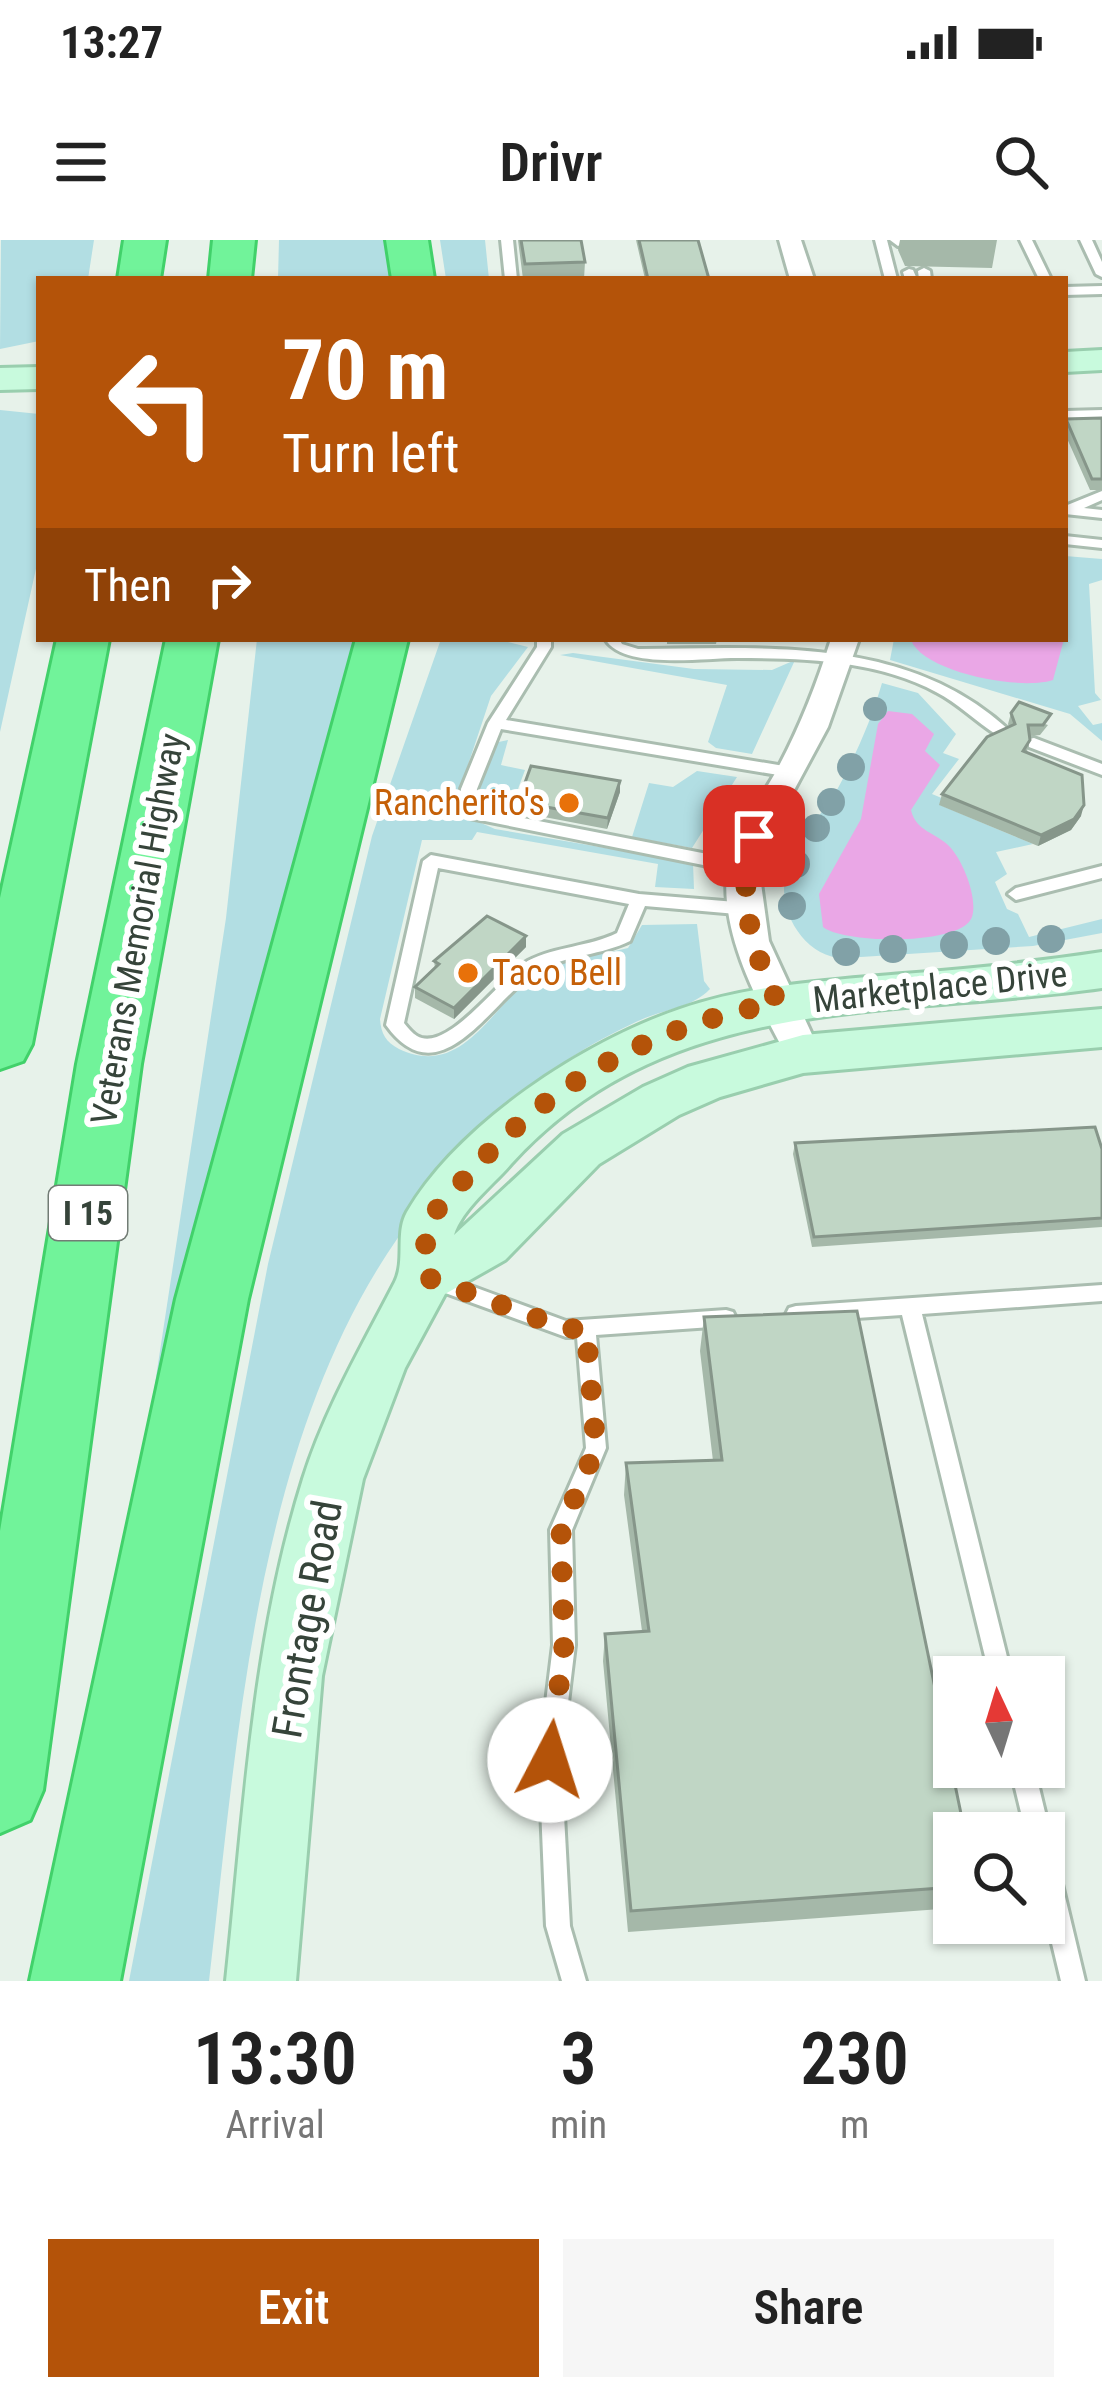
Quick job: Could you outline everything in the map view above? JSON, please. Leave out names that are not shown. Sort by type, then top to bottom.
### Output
[{"type":"highway","points":[[139,276],[145,240]]},
{"type":"highway","points":[[230,276],[234,240]]},
{"type":"highway","points":[[407,240],[413,276]]},
{"type":"highway","points":[[0,1044],[82,642]]},
{"type":"highway","name":"Veterans Memorial Highway","points":[[0,1790],[110,1064],[191,642]]},
{"type":"highway","points":[[75,1981],[212,1299],[298,954],[386,656]]},
{"type":"street","points":[[790,240],[801,276]]},
{"type":"street","points":[[1068,331],[1102,329]]},
{"type":"street","points":[[1068,362],[1102,360]]},
{"type":"street","points":[[0,379],[36,378]]},
{"type":"street","points":[[426,1277],[486,1244],[547,1179],[620,1124],[706,1081],[803,1054],[759,962],[743,867],[842,650]]},
{"type":"street","name":"Marketplace Drive","points":[[778,1003],[1099,976]]},
{"type":"street","name":"Frontage Road","points":[[261,1981],[290,1676],[333,1479],[380,1360],[426,1277],[428,1224],[502,1140],[568,1085],[607,1061],[693,1023],[778,1003]]},
{"type":"street","name":"Marketplace Drive","points":[[803,1054],[1102,1028]]},
{"type":"lane","points":[[507,240],[511,276]]},
{"type":"lane","points":[[881,240],[891,276]]},
{"type":"lane","points":[[1026,240],[1044,276]]},
{"type":"lane","points":[[1086,240],[1102,274]]},
{"type":"lane","points":[[1068,291],[1102,290]]},
{"type":"lane","points":[[1068,415],[1102,413]]},
{"type":"lane","points":[[1068,508],[1102,495]]},
{"type":"lane","points":[[1068,509],[1102,514]]},
{"type":"lane","points":[[1068,540],[1102,544]]},
{"type":"lane","points":[[542,642],[496,722],[469,789],[476,814],[743,867]]},
{"type":"lane","points":[[614,642],[637,654],[842,650],[938,686],[1002,730]]},
{"type":"lane","points":[[496,722],[790,772]]},
{"type":"lane","points":[[1034,743],[1102,770]]},
{"type":"lane","points":[[639,900],[624,937],[532,966],[463,1033],[437,1044],[402,1035],[394,1013],[431,861],[639,900],[748,909]]},
{"type":"lane","points":[[1016,894],[1102,872]]},
{"type":"lane","points":[[426,1277],[566,1329],[748,1317]]},
{"type":"lane","points":[[772,1315],[1102,1293]]},
{"type":"lane","points":[[910,1306],[995,1656]]},
{"type":"lane","points":[[574,1981],[558,1926],[550,1760],[564,1645],[561,1530],[596,1448],[586,1328]]},
{"type":"lane","points":[[1064,1944],[1073,1981]]},
{"type":"shaded area","points":[[1,240],[94,240],[88,276],[36,276],[36,342],[0,349]]},
{"type":"shaded area","points":[[279,240],[393,240],[398,276],[278,276]]},
{"type":"shaded area","points":[[440,240],[485,240],[489,276],[446,276]]},
{"type":"shaded area","points":[[0,410],[36,414],[36,569],[0,732]]},
{"type":"shaded area","points":[[1068,556],[1102,559],[1102,580],[1089,584],[1095,693],[1101,700],[1078,706],[1093,725],[1102,723],[1102,741],[1070,714],[890,660],[893,642],[1068,642]]},
{"type":"shaded area","points":[[257,642],[367,642],[142,1469],[226,918]]},
{"type":"shaded area","points":[[440,642],[508,642],[528,647],[491,696],[458,795],[465,816],[495,829],[693,863],[694,889],[655,887],[658,864],[477,832],[472,840],[422,840],[380,1019],[383,1033],[399,1049],[422,1056],[459,1047],[537,974],[569,961],[628,948],[642,925],[697,924],[704,981],[710,989],[688,1004],[610,1035],[529,1088],[447,1174],[387,1254],[342,1334],[307,1421],[280,1512],[243,1701],[209,1981],[129,1981],[268,1264],[372,836]]},
{"type":"shaded area","points":[[912,642],[1063,642],[1053,680],[1038,683],[974,676],[919,651]]},
{"type":"shaded area","points":[[560,655],[694,669],[772,670],[795,660],[752,754],[716,748],[708,742],[727,685]]},
{"type":"shaded area","points":[[882,683],[918,693],[956,734],[943,753],[959,759],[932,794],[944,799],[940,805],[1033,844],[996,852],[1007,874],[995,882],[1007,909],[1018,914],[1029,937],[1102,919],[1102,933],[1033,946],[845,958],[807,943],[786,905],[788,866],[845,775]]},
{"type":"shaded area","points":[[888,711],[912,714],[934,734],[925,751],[940,765],[911,810],[922,827],[945,842],[960,861],[973,900],[972,917],[947,933],[877,939],[823,927],[819,894],[861,819],[878,724]]},
{"type":"shaded area","points":[[508,740],[501,765],[525,770],[508,816],[485,810],[477,799],[494,743]]},
{"type":"shaded area","points":[[697,771],[737,777],[692,848],[632,837],[649,783],[673,787]]},
{"type":"building","points":[[521,240],[581,240],[585,262],[525,264]]},
{"type":"building","points":[[639,240],[698,240],[708,276],[647,276]]},
{"type":"building","points":[[1102,418],[1102,479],[1092,479],[1068,419]]},
{"type":"building","points":[[1019,702],[1051,714],[1043,725],[1028,725],[1030,740],[1023,751],[1082,775],[1084,805],[1074,819],[1041,835],[942,794],[987,737],[1015,724],[1011,713]]},
{"type":"building","name":"Rancherito's","points":[[531,766],[620,781],[608,818],[518,802]]},
{"type":"building","name":"Taco Bell","points":[[487,916],[526,936],[454,1008],[415,987],[439,964],[434,961]]},
{"type":"building","points":[[1095,1127],[1102,1149],[1102,1218],[814,1237],[795,1143]]},
{"type":"building","points":[[857,1311],[933,1678],[933,1788],[956,1788],[961,1812],[933,1812],[933,1889],[631,1911],[605,1634],[649,1631],[626,1463],[722,1460],[704,1317]]},
{"type":"place","name":"Rancherito's","points":[[569,803]]},
{"type":"place","name":"Taco Bell","points":[[468,973]]},
{"type":"route","points":[[550,1760],[564,1645],[561,1530],[596,1448],[586,1328],[566,1329],[426,1277],[428,1224],[502,1140],[568,1085],[652,1039],[693,1023],[778,1003],[759,962],[744,890],[743,867],[754,836]]}]
